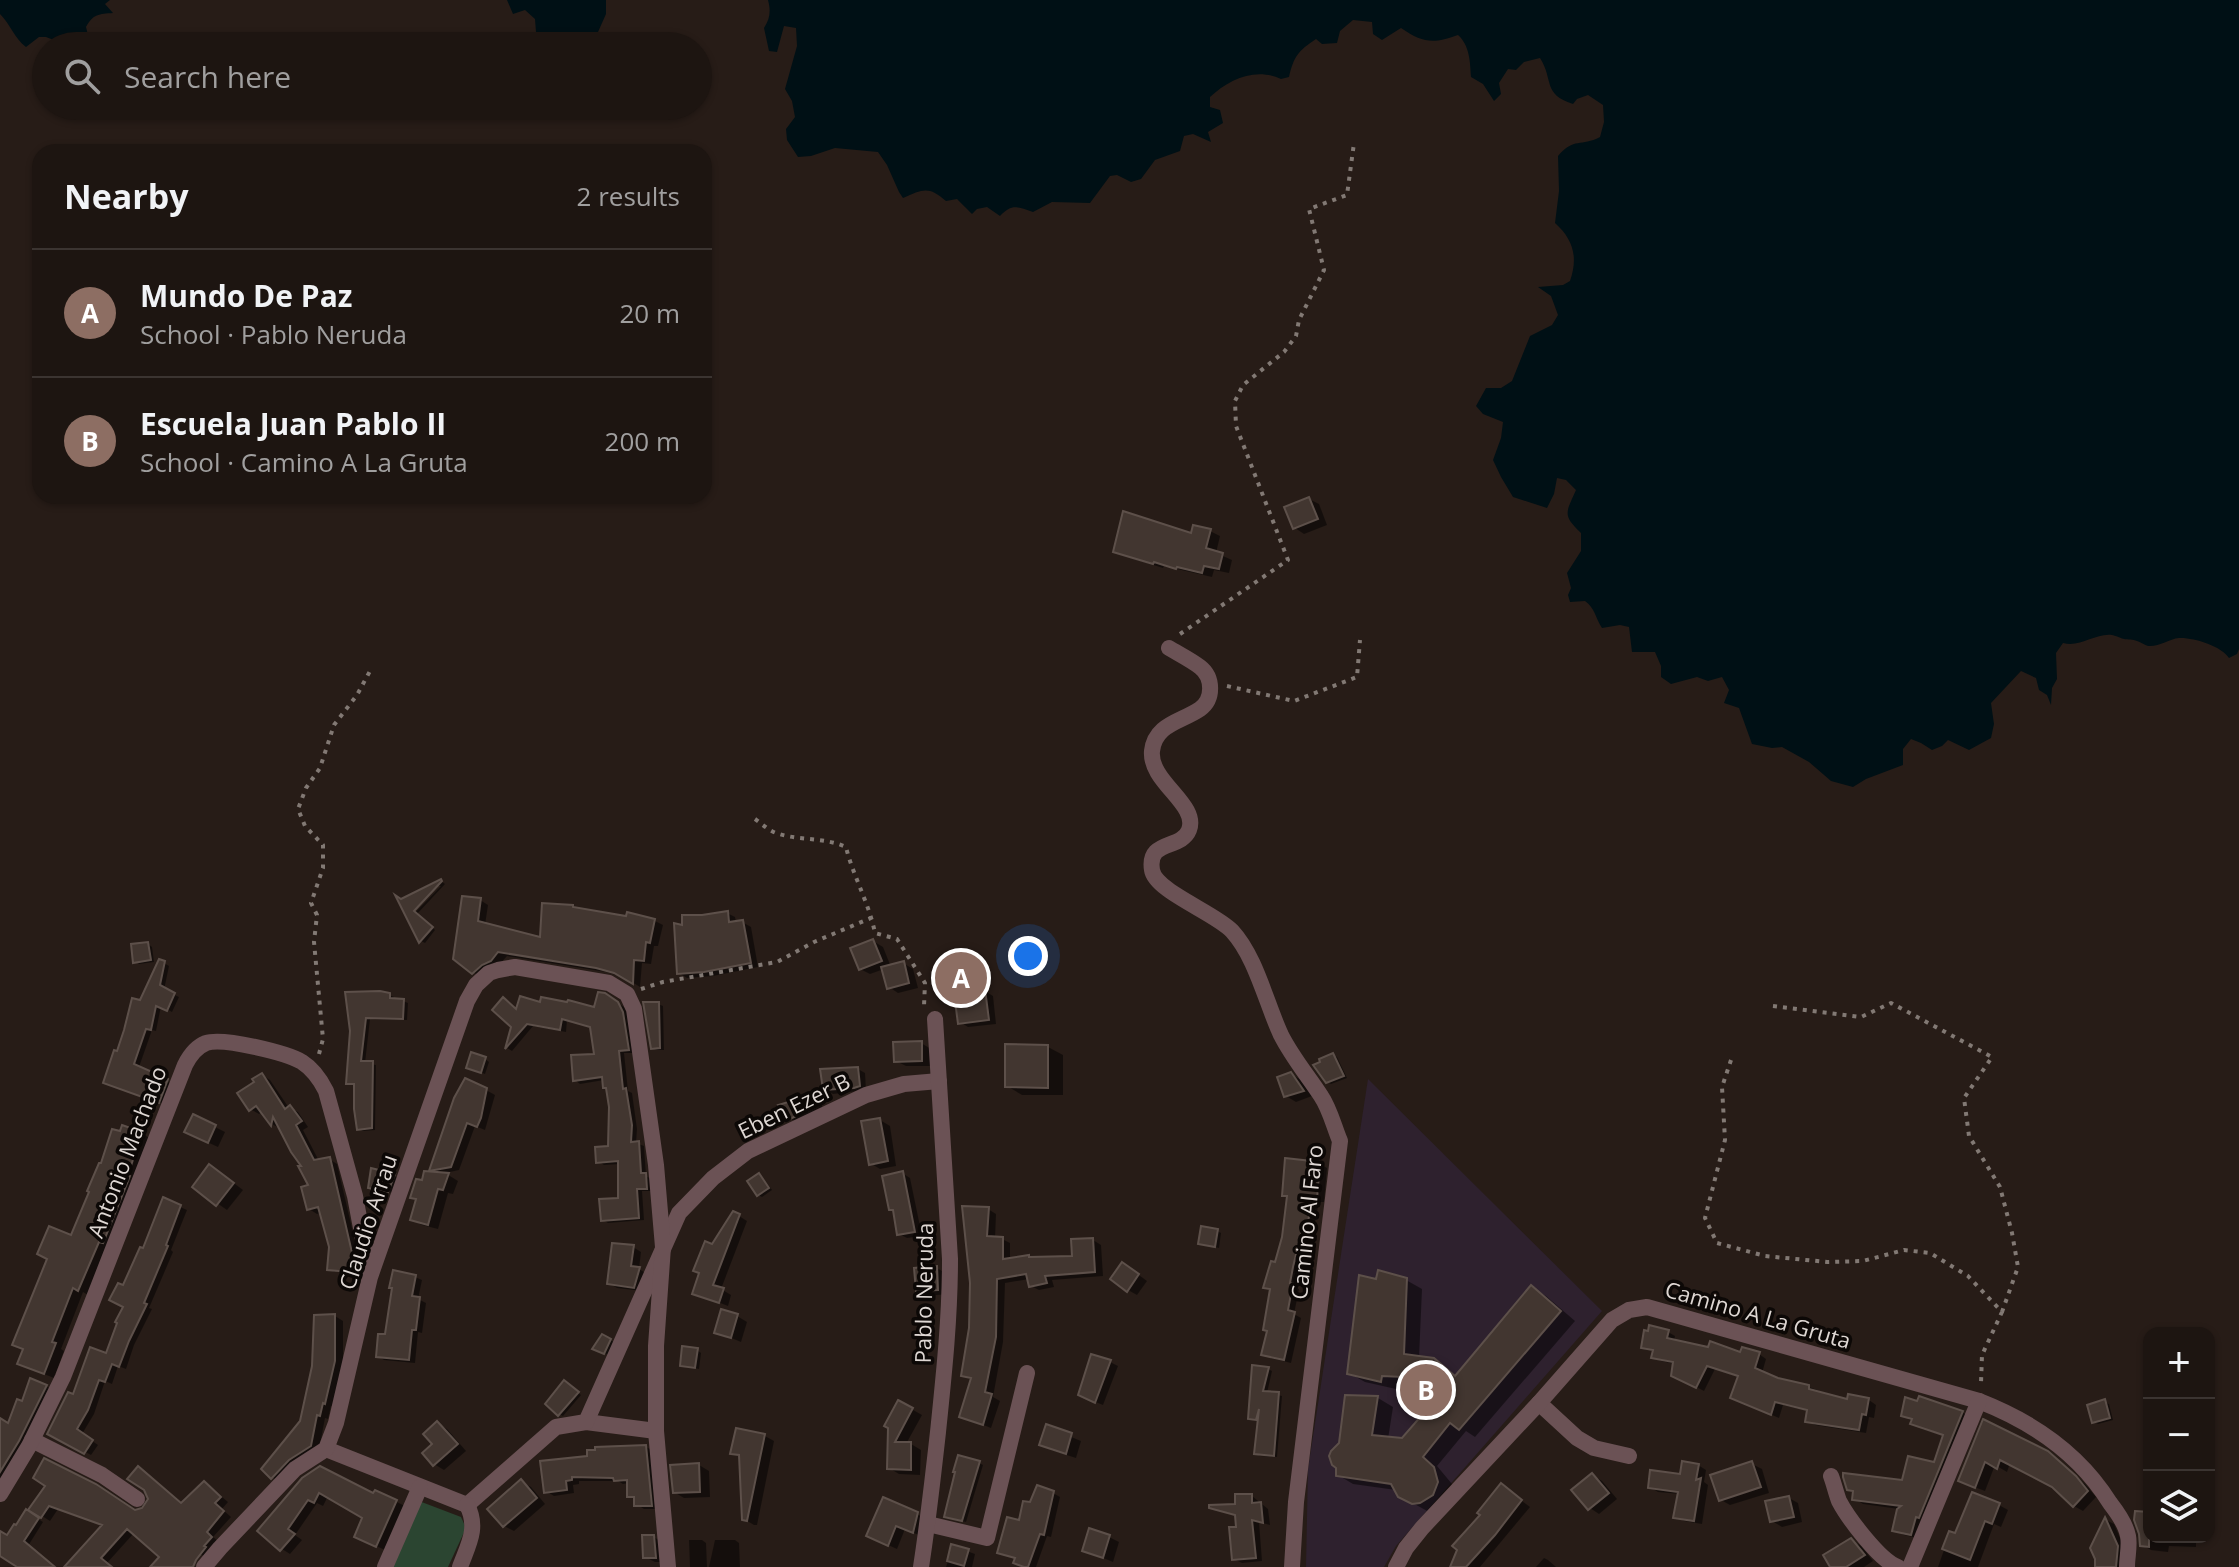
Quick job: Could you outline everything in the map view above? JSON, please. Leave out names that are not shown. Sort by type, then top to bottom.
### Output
[{"type":"street","points":[[1169,648],[1203,669],[1210,682]]},
{"type":"street","name":"Camino Al Faro","points":[[1210,682],[1205,704],[1168,725],[1153,745],[1156,772],[1186,808],[1190,822],[1181,839],[1168,843],[1155,853],[1153,876],[1164,888],[1218,919],[1244,947],[1283,1039],[1323,1099],[1340,1141],[1296,1502],[1292,1567]]},
{"type":"street","name":"Claudio Arrau","points":[[326,1449],[336,1423],[370,1277],[467,1001],[476,985],[489,973],[515,967],[609,983],[627,994]]},
{"type":"street","name":"Eben Ezer B","points":[[627,994],[634,1009],[656,1165],[663,1247],[656,1346],[656,1431],[668,1567]]},
{"type":"street","name":"Pablo Neruda","points":[[921,1567],[946,1364],[950,1295],[935,1019]]},
{"type":"street","name":"Antonio Machado","points":[[0,1494],[32,1440],[63,1377],[189,1057],[201,1045],[226,1041],[294,1058],[314,1072]]},
{"type":"street","points":[[314,1072],[326,1091],[352,1182],[370,1277]]},
{"type":"street","name":"Eben Ezer B","points":[[586,1422],[679,1213],[713,1178],[748,1151],[875,1091],[904,1084],[939,1081]]},
{"type":"street","name":"Camino A La Gruta","points":[[1396,1567],[1422,1528],[1612,1320],[1629,1310],[1647,1307],[1979,1401]]},
{"type":"street","points":[[928,1524],[987,1538],[1027,1373]]},
{"type":"street","points":[[1910,1567],[1979,1401],[2022,1420],[2061,1446],[2093,1479],[2128,1534],[2127,1567]]},
{"type":"street","points":[[1539,1403],[1585,1443],[1629,1456]]},
{"type":"street","points":[[467,1505],[556,1427],[586,1422],[656,1431]]},
{"type":"street","points":[[32,1440],[102,1475],[137,1499]]},
{"type":"street","points":[[204,1567],[295,1469],[326,1449],[467,1505],[473,1532],[460,1567]]},
{"type":"street","points":[[1831,1476],[1840,1502],[1868,1541],[1890,1565],[1898,1567]]},
{"type":"street","points":[[385,1567],[420,1487]]},
{"type":"path","points":[[1169,648],[1178,635],[1288,560],[1236,426],[1235,401],[1243,385],[1284,352],[1296,336],[1299,320],[1324,270],[1309,209],[1347,195],[1354,143]]},
{"type":"path","points":[[1210,682],[1294,701],[1357,677],[1360,640]]},
{"type":"path","points":[[314,1072],[323,1039],[314,942],[317,915],[311,903],[323,868],[323,845],[305,826],[298,809],[306,788],[320,768],[334,725],[357,695],[370,671]]},
{"type":"path","points":[[755,819],[786,836],[834,841],[846,847],[875,933],[897,939],[925,983],[923,1008],[935,1019]]},
{"type":"path","points":[[627,994],[663,982],[777,962],[814,942],[872,918]]},
{"type":"path","points":[[1773,1006],[1861,1017],[1891,1003],[1992,1057],[1964,1098],[1969,1136],[2000,1187],[2018,1267],[1982,1355],[1979,1401]]},
{"type":"path","points":[[1731,1060],[1722,1087],[1725,1140],[1705,1218],[1717,1243],[1765,1256],[1827,1262],[1863,1261],[1904,1250],[1930,1253],[1968,1276],[2002,1312]]},
{"type":"shaded area","points":[[0,0],[110,0],[105,4],[113,13],[100,14],[91,19],[86,27],[87,32],[32,32],[32,42],[26,47],[0,14]]},
{"type":"shaded area","points":[[507,0],[606,0],[606,14],[598,32],[536,32],[535,19],[525,10],[513,14]]},
{"type":"shaded area","points":[[768,0],[2239,0],[2237,654],[2229,658],[2214,646],[2185,638],[2152,646],[2112,635],[2075,644],[2063,643],[2056,653],[2057,679],[2052,688],[2051,705],[2047,695],[2039,690],[2036,678],[2021,671],[1991,703],[1994,724],[1991,738],[1969,750],[1948,740],[1932,750],[1911,739],[1903,749],[1903,765],[1853,787],[1831,781],[1809,762],[1782,747],[1752,744],[1739,708],[1724,703],[1729,690],[1722,677],[1708,681],[1697,677],[1671,684],[1661,677],[1661,666],[1655,652],[1632,652],[1629,627],[1602,628],[1585,601],[1570,602],[1568,595],[1571,588],[1567,573],[1581,551],[1581,533],[1568,518],[1576,490],[1566,480],[1557,478],[1547,508],[1513,497],[1493,460],[1503,422],[1483,414],[1476,406],[1486,388],[1501,388],[1512,381],[1530,336],[1552,325],[1558,315],[1551,296],[1538,287],[1563,285],[1570,281],[1572,273],[1573,250],[1555,223],[1559,191],[1558,156],[1573,144],[1600,137],[1604,122],[1603,105],[1588,95],[1573,104],[1557,96],[1540,58],[1524,62],[1516,70],[1508,69],[1499,83],[1501,94],[1494,101],[1483,84],[1471,77],[1467,49],[1458,35],[1428,40],[1401,28],[1382,40],[1373,34],[1372,22],[1353,20],[1340,31],[1337,43],[1322,44],[1316,39],[1305,47],[1295,59],[1289,77],[1281,79],[1253,75],[1234,80],[1217,91],[1210,97],[1210,107],[1220,110],[1223,123],[1208,132],[1211,142],[1193,134],[1184,136],[1180,151],[1155,160],[1141,179],[1131,182],[1117,175],[1110,176],[1090,203],[1052,202],[1033,212],[1012,208],[1000,216],[987,207],[977,209],[972,214],[957,199],[946,201],[930,191],[903,198],[878,152],[835,148],[798,157],[787,140],[786,129],[795,117],[792,101],[785,89],[797,46],[796,28],[784,26],[777,52],[769,51],[764,28],[769,15]]},
{"type":"shaded area","points":[[1368,1079],[1602,1311],[1396,1546],[1384,1567],[1306,1567],[1308,1469]]},
{"type":"green space","points":[[419,1501],[461,1517],[466,1528],[448,1567],[390,1567]]},
{"type":"building","points":[[1309,497],[1318,519],[1293,529],[1284,507]]},
{"type":"building","points":[[1123,511],[1191,533],[1193,525],[1211,529],[1206,548],[1223,553],[1219,569],[1204,566],[1202,573],[1176,569],[1113,552]]},
{"type":"building","points":[[441,879],[414,911],[433,927],[419,943],[395,895],[401,899]]},
{"type":"building","points":[[462,896],[481,898],[478,921],[540,937],[542,903],[573,905],[626,916],[627,912],[655,919],[650,943],[646,942],[644,961],[634,960],[633,984],[614,973],[596,968],[498,952],[472,974],[453,959]]},
{"type":"building","points":[[728,911],[729,922],[743,920],[751,963],[677,974],[674,923],[682,925],[682,915]]},
{"type":"building","points":[[873,939],[882,961],[859,970],[850,948]]},
{"type":"building","points":[[148,942],[151,960],[133,963],[131,944]]},
{"type":"building","points":[[159,959],[165,961],[160,985],[175,993],[167,1011],[156,1006],[151,1030],[146,1029],[134,1064],[168,1079],[159,1103],[103,1083],[114,1050],[117,1051],[132,998],[140,1000]]},
{"type":"building","points":[[904,961],[909,983],[887,989],[881,967]]},
{"type":"building","points":[[950,961],[976,961],[976,990],[985,989],[989,1020],[958,1024]]},
{"type":"building","points":[[345,992],[390,993],[390,998],[404,999],[403,1019],[366,1018],[361,1061],[373,1061],[372,1128],[357,1130],[354,1084],[346,1084],[350,1031]]},
{"type":"building","points":[[598,992],[618,1002],[623,1012],[629,1050],[619,1051],[623,1089],[626,1088],[632,1125],[631,1142],[639,1141],[641,1173],[646,1173],[647,1189],[637,1189],[639,1218],[601,1221],[599,1199],[618,1198],[618,1161],[596,1163],[595,1147],[608,1146],[606,1088],[603,1088],[602,1077],[573,1081],[571,1055],[594,1054],[590,1027],[562,1019],[560,1030],[527,1024],[505,1049],[511,1027],[492,1010],[503,997],[516,1009],[520,996],[540,1002],[541,997],[568,1000],[594,1007]]},
{"type":"building","points":[[643,1002],[659,1002],[660,1048],[651,1049]]},
{"type":"building","points":[[922,1041],[922,1061],[894,1062],[893,1042]]},
{"type":"building","points":[[1005,1044],[1048,1045],[1048,1088],[1005,1087]]},
{"type":"building","points":[[471,1052],[486,1057],[481,1073],[466,1068]]},
{"type":"building","points":[[1333,1053],[1344,1076],[1326,1083],[1313,1065]]},
{"type":"building","points":[[858,1067],[860,1086],[823,1090],[820,1069]]},
{"type":"building","points":[[1291,1072],[1304,1091],[1284,1097],[1277,1077]]},
{"type":"building","points":[[262,1073],[285,1109],[290,1105],[302,1121],[296,1125],[314,1160],[330,1157],[353,1257],[351,1272],[327,1270],[329,1247],[318,1207],[307,1210],[301,1187],[308,1185],[298,1166],[301,1166],[273,1117],[271,1126],[256,1106],[249,1111],[237,1093]]},
{"type":"building","points":[[465,1078],[487,1088],[481,1118],[477,1127],[467,1123],[451,1167],[429,1171],[454,1098]]},
{"type":"building","points":[[812,1095],[815,1107],[788,1120],[778,1105]]},
{"type":"building","points":[[193,1114],[216,1125],[208,1143],[184,1132]]},
{"type":"building","points":[[880,1118],[888,1161],[869,1165],[861,1121]]},
{"type":"building","points":[[122,1125],[142,1132],[130,1176],[103,1243],[99,1242],[78,1291],[73,1288],[52,1342],[56,1343],[44,1374],[17,1364],[23,1349],[12,1345],[47,1259],[37,1254],[49,1226],[71,1235],[112,1129],[120,1131]]},
{"type":"building","points":[[1285,1158],[1320,1162],[1317,1199],[1312,1199],[1307,1228],[1304,1235],[1301,1234],[1290,1283],[1293,1283],[1288,1310],[1295,1312],[1284,1360],[1261,1355],[1267,1331],[1263,1330],[1270,1289],[1263,1288],[1282,1237],[1287,1196],[1282,1196]]},
{"type":"building","points":[[209,1164],[234,1183],[216,1206],[192,1187]]},
{"type":"building","points":[[371,1168],[395,1174],[388,1192],[368,1188]]},
{"type":"building","points":[[424,1171],[449,1173],[443,1190],[438,1189],[428,1225],[410,1220],[416,1199],[410,1198],[416,1179],[422,1180]]},
{"type":"building","points":[[903,1171],[915,1232],[897,1235],[882,1176]]},
{"type":"building","points":[[759,1173],[769,1188],[757,1196],[747,1181]]},
{"type":"building","points":[[163,1197],[181,1205],[144,1303],[147,1304],[119,1367],[112,1364],[105,1382],[99,1380],[77,1429],[93,1440],[84,1454],[47,1434],[68,1392],[73,1394],[90,1347],[106,1353],[123,1307],[109,1300],[118,1283],[123,1285],[140,1247],[143,1248]]},
{"type":"building","points":[[962,1206],[989,1207],[987,1236],[1003,1237],[1003,1259],[1029,1255],[1072,1256],[1071,1239],[1093,1238],[1095,1272],[1045,1276],[1047,1283],[1029,1287],[1026,1274],[997,1279],[996,1337],[985,1392],[992,1394],[983,1425],[959,1417],[971,1378],[961,1376],[969,1328],[970,1283]]},
{"type":"building","points":[[733,1211],[740,1214],[713,1285],[724,1288],[719,1303],[692,1294],[699,1273],[693,1271],[705,1241],[712,1244]]},
{"type":"building","points":[[1201,1226],[1218,1229],[1215,1247],[1198,1244]]},
{"type":"building","points":[[612,1243],[634,1245],[631,1266],[640,1267],[634,1288],[607,1284]]},
{"type":"building","points":[[1122,1262],[1139,1274],[1127,1292],[1110,1279]]},
{"type":"building","points":[[937,1266],[938,1290],[916,1291],[914,1268]]},
{"type":"building","points":[[393,1270],[416,1275],[412,1296],[420,1297],[409,1360],[376,1357],[378,1334],[385,1334]]},
{"type":"building","points":[[1378,1270],[1407,1278],[1404,1354],[1434,1358],[1455,1376],[1531,1285],[1561,1311],[1459,1430],[1450,1423],[1423,1457],[1434,1467],[1438,1482],[1433,1495],[1420,1503],[1412,1504],[1398,1497],[1391,1484],[1336,1476],[1336,1468],[1329,1456],[1339,1443],[1345,1395],[1378,1396],[1372,1435],[1402,1438],[1442,1392],[1425,1378],[1382,1376],[1381,1382],[1347,1374],[1359,1275],[1376,1279]]},
{"type":"building","points":[[721,1309],[738,1314],[731,1338],[714,1333]]},
{"type":"building","points":[[335,1314],[335,1361],[325,1404],[320,1416],[317,1415],[311,1446],[289,1460],[271,1479],[261,1469],[300,1421],[312,1366],[314,1315]]},
{"type":"building","points":[[1649,1325],[1669,1330],[1667,1338],[1708,1347],[1710,1341],[1740,1352],[1742,1347],[1760,1352],[1755,1368],[1778,1378],[1809,1385],[1809,1389],[1847,1399],[1848,1394],[1869,1398],[1866,1415],[1862,1414],[1859,1430],[1805,1422],[1807,1410],[1775,1402],[1771,1415],[1730,1398],[1738,1376],[1707,1366],[1696,1388],[1671,1376],[1673,1362],[1651,1358],[1653,1350],[1641,1348],[1644,1330],[1648,1331]]},
{"type":"building","points":[[602,1334],[611,1339],[604,1354],[592,1349]]},
{"type":"building","points":[[682,1346],[698,1348],[695,1368],[680,1366]]},
{"type":"building","points":[[1091,1354],[1111,1360],[1095,1403],[1078,1395]]},
{"type":"building","points":[[1252,1365],[1269,1367],[1263,1391],[1279,1392],[1274,1456],[1254,1454],[1259,1409],[1256,1420],[1248,1419]]},
{"type":"building","points":[[30,1378],[47,1385],[0,1472],[0,1418],[8,1423],[17,1399],[22,1401]]},
{"type":"building","points":[[564,1380],[579,1392],[558,1416],[545,1404]]},
{"type":"building","points":[[1919,1396],[1963,1411],[1911,1535],[1892,1531],[1897,1509],[1901,1506],[1852,1500],[1853,1491],[1847,1490],[1843,1473],[1902,1480],[1908,1456],[1934,1462],[1943,1435],[1910,1424],[1912,1419],[1901,1416],[1905,1397],[1917,1401]]},
{"type":"building","points":[[2105,1399],[2110,1418],[2092,1423],[2087,1405]]},
{"type":"building","points":[[898,1400],[913,1408],[895,1442],[911,1442],[911,1470],[887,1469],[888,1428],[884,1426]]},
{"type":"building","points":[[1983,1419],[2048,1451],[2088,1491],[2073,1507],[2052,1487],[2000,1460],[1997,1469],[1985,1462],[1975,1488],[1958,1481]]},
{"type":"building","points":[[437,1421],[458,1444],[433,1466],[422,1453],[432,1444],[423,1434]]},
{"type":"building","points":[[1046,1424],[1072,1433],[1066,1454],[1039,1445]]},
{"type":"building","points":[[736,1428],[765,1434],[747,1521],[742,1520],[739,1455],[730,1454]]},
{"type":"building","points":[[646,1445],[652,1506],[634,1506],[634,1497],[627,1497],[627,1480],[614,1481],[613,1478],[572,1477],[572,1480],[566,1481],[567,1490],[544,1493],[540,1461],[587,1456],[587,1450],[595,1450],[595,1447]]},
{"type":"building","points":[[958,1455],[980,1461],[962,1521],[944,1517]]},
{"type":"building","points":[[44,1458],[96,1484],[135,1510],[142,1508],[148,1499],[144,1490],[127,1479],[138,1466],[181,1503],[204,1481],[221,1497],[215,1503],[224,1511],[207,1532],[212,1537],[193,1567],[150,1567],[159,1557],[127,1529],[101,1558],[112,1567],[64,1567],[102,1525],[49,1506],[41,1518],[28,1510],[45,1486],[33,1478]]},
{"type":"building","points":[[1682,1461],[1699,1464],[1696,1480],[1701,1478],[1694,1521],[1673,1518],[1678,1492],[1648,1488],[1650,1470],[1680,1474]]},
{"type":"building","points":[[1752,1461],[1761,1487],[1719,1501],[1710,1475]]},
{"type":"building","points":[[699,1463],[700,1492],[673,1493],[670,1465]]},
{"type":"building","points":[[320,1466],[373,1493],[375,1490],[397,1500],[376,1547],[354,1537],[362,1518],[319,1493],[314,1503],[308,1500],[288,1529],[295,1534],[280,1551],[257,1531],[302,1478]]},
{"type":"building","points":[[1592,1473],[1609,1493],[1588,1510],[1571,1490]]},
{"type":"building","points":[[521,1479],[537,1498],[503,1527],[487,1509]]},
{"type":"building","points":[[1501,1483],[1522,1500],[1466,1567],[1450,1567],[1457,1550],[1452,1546],[1480,1515],[1477,1513]]},
{"type":"building","points":[[1037,1485],[1054,1491],[1044,1535],[1040,1534],[1028,1567],[1024,1567],[1013,1563],[1015,1558],[997,1553],[1007,1517],[1019,1520],[1023,1501],[1030,1502]]},
{"type":"building","points":[[1972,1492],[2000,1503],[1992,1524],[1985,1521],[1970,1560],[1942,1549],[1949,1531],[1955,1533]]},
{"type":"building","points":[[1235,1494],[1252,1494],[1252,1503],[1261,1502],[1263,1523],[1252,1520],[1256,1558],[1232,1560],[1229,1527],[1236,1527],[1235,1515],[1209,1508],[1209,1505],[1235,1504]]},
{"type":"building","points":[[1789,1496],[1794,1517],[1770,1522],[1765,1501]]},
{"type":"building","points":[[883,1497],[918,1512],[913,1533],[896,1526],[888,1546],[866,1536]]},
{"type":"building","points":[[26,1509],[39,1518],[24,1541],[55,1567],[17,1567],[0,1556],[0,1531],[7,1535]]},
{"type":"building","points":[[2135,1511],[2143,1512],[2143,1543],[2149,1543],[2149,1547],[2140,1546]]},
{"type":"building","points":[[2105,1517],[2118,1546],[2116,1567],[2095,1567],[2090,1548]]},
{"type":"building","points":[[1089,1528],[1110,1535],[1103,1558],[1082,1551]]},
{"type":"building","points":[[642,1535],[654,1535],[656,1558],[643,1558]]},
{"type":"building","points":[[1851,1538],[1865,1555],[1846,1567],[1830,1567],[1823,1555]]},
{"type":"building","points":[[951,1544],[969,1549],[964,1566],[947,1561]]},
{"type":"place","name":"Mundo De Paz","points":[[961,978]]},
{"type":"place","name":"Escuela Juan Pablo II","points":[[1426,1390]]}]
